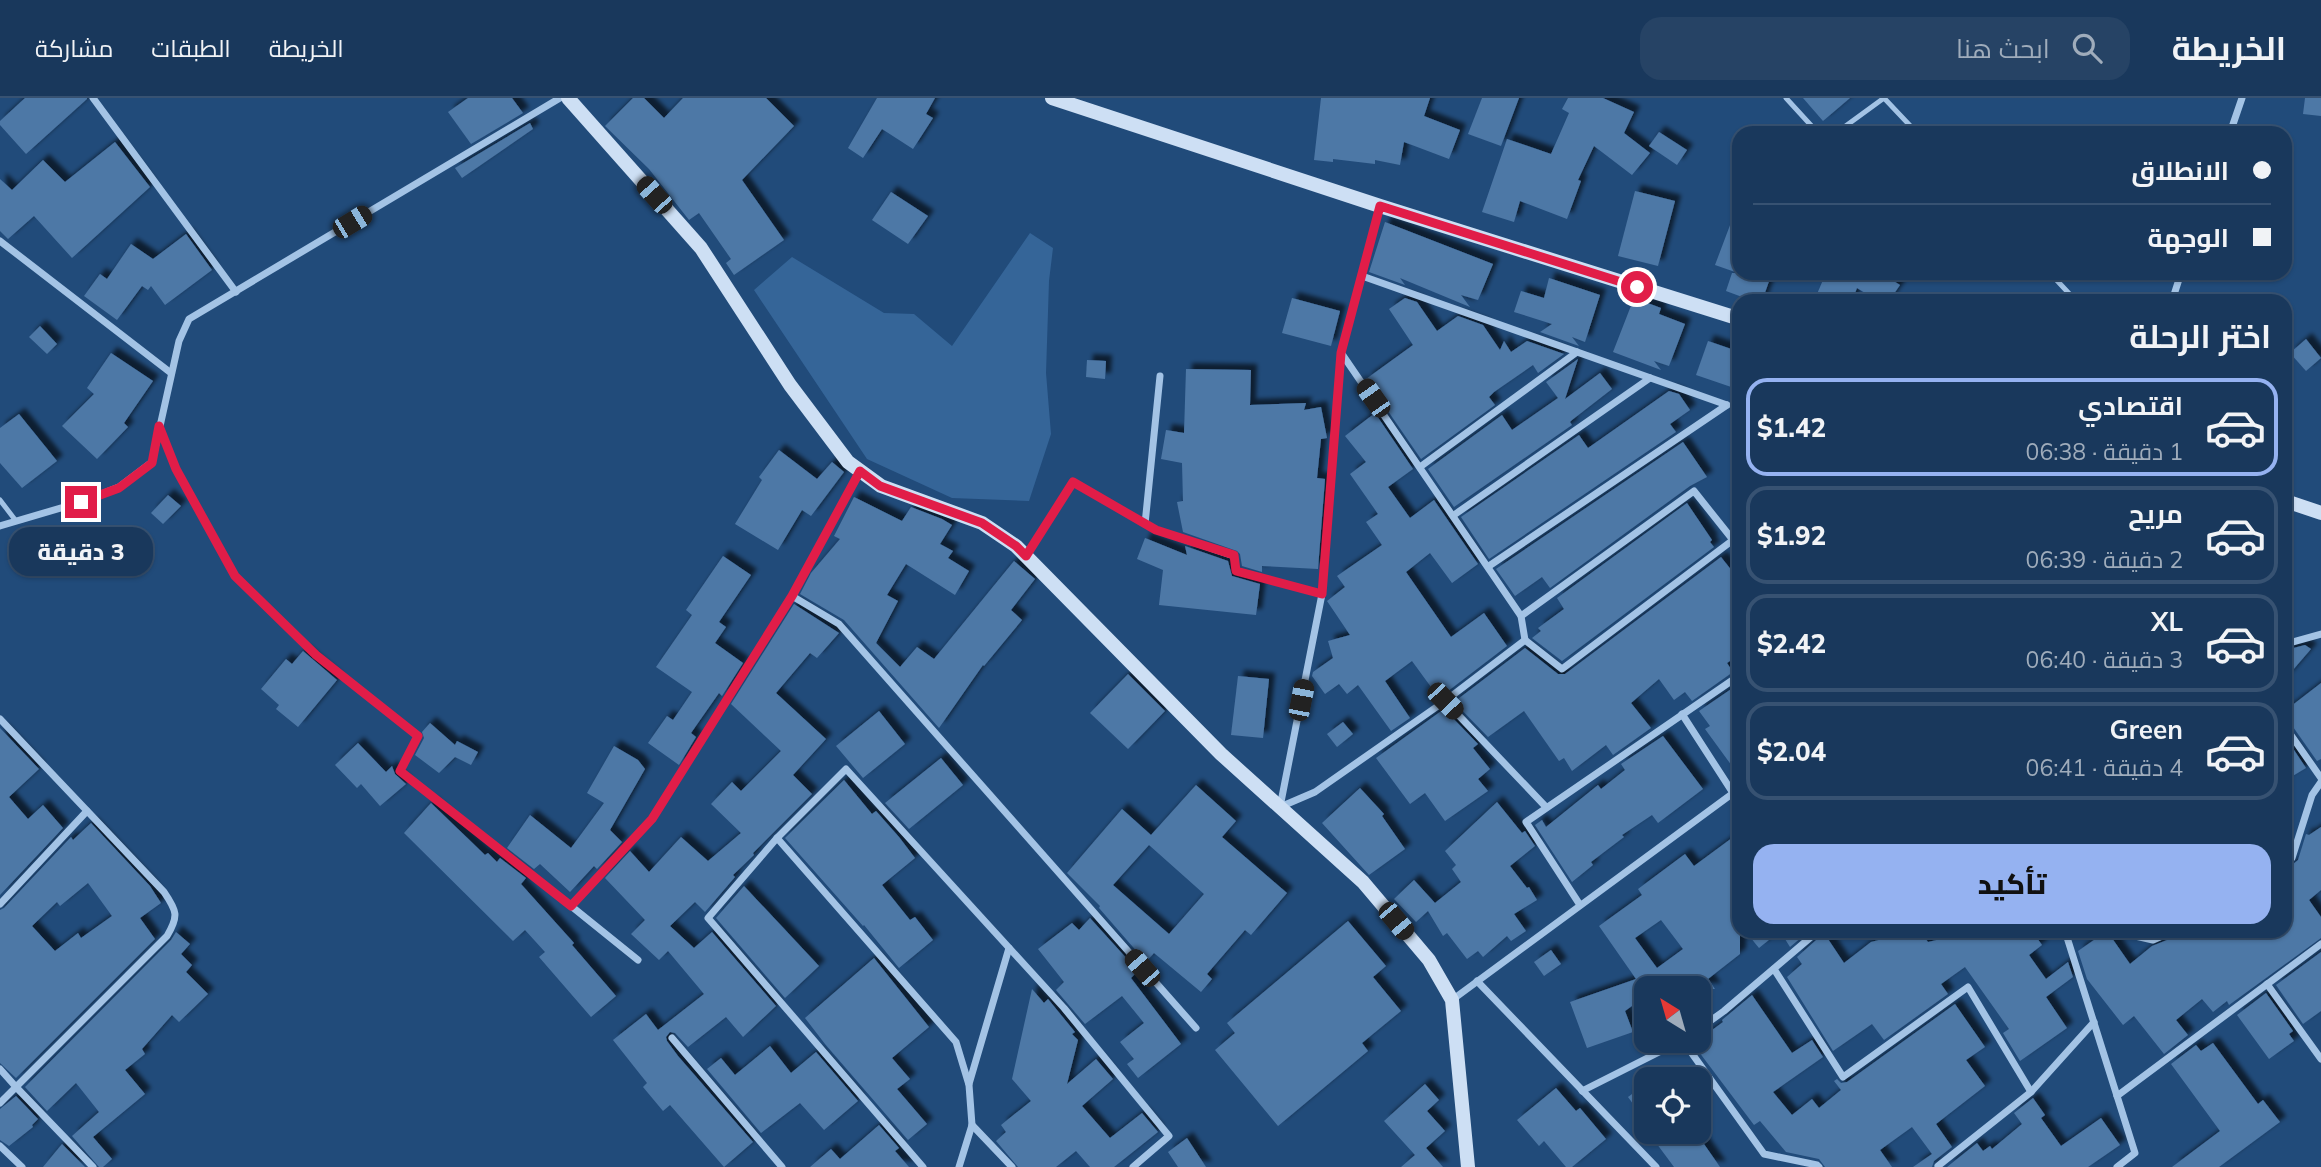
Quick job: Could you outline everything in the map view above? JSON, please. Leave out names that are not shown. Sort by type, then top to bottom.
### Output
[{"type":"street","points":[[93,98],[236,292]]},
{"type":"street","points":[[0,526],[119,488],[152,463],[178,341],[189,319],[560,98]]},
{"type":"street","points":[[568,98],[701,248],[790,385],[848,462],[880,486],[982,523],[1016,546],[1221,754],[1363,882],[1429,960],[1452,1000],[1468,1167]]},
{"type":"street","points":[[1052,98],[1380,206],[1732,316]]},
{"type":"street","points":[[2232,126],[2242,98]]},
{"type":"street","points":[[1280,807],[1322,594],[1341,353],[1380,206]]},
{"type":"street","points":[[0,241],[171,373]]},
{"type":"street","points":[[1362,276],[1727,405],[1489,566]]},
{"type":"street","points":[[1420,467],[1577,352]]},
{"type":"street","points":[[1341,353],[1489,566],[1521,616],[1525,640],[1562,669],[1732,542]]},
{"type":"street","points":[[1145,524],[1160,376]]},
{"type":"street","points":[[1454,515],[1650,378]]},
{"type":"street","points":[[159,426],[176,469],[235,576],[316,655],[418,736],[400,771],[638,960]]},
{"type":"street","points":[[571,906],[652,819],[792,596],[860,471]]},
{"type":"street","points":[[1026,556],[1073,482],[1156,530],[1234,555],[1236,571],[1322,594]]},
{"type":"street","points":[[1521,616],[1695,491],[1732,534]]},
{"type":"street","points":[[2292,503],[2321,513]]},
{"type":"street","points":[[792,596],[839,624],[1196,1028]]},
{"type":"street","points":[[2292,642],[2321,634]]},
{"type":"street","points":[[1280,807],[1315,792],[1445,701],[1525,640]]},
{"type":"street","points":[[1580,905],[1526,822],[1732,681]]},
{"type":"street","points":[[1445,701],[1546,807]]},
{"type":"street","points":[[1682,715],[1732,784]]},
{"type":"street","points":[[0,719],[164,892],[176,909],[175,923],[167,936],[0,1103]]},
{"type":"street","points":[[2292,737],[2321,780],[2312,795],[2292,858]]},
{"type":"street","points":[[923,1167],[708,918],[777,838],[846,769],[1065,1008],[1169,1136],[1133,1167]]},
{"type":"street","points":[[1452,1000],[1732,793]]},
{"type":"street","points":[[0,904],[87,811]]},
{"type":"street","points":[[777,838],[956,1042],[969,1085],[972,1125],[959,1167]]},
{"type":"street","points":[[1712,1020],[1810,938]]},
{"type":"street","points":[[2067,938],[2135,1153],[2117,1167]]},
{"type":"street","points":[[2117,1096],[2321,944]]},
{"type":"street","points":[[969,1085],[1009,948]]},
{"type":"street","points":[[1774,969],[1843,1077],[1968,987],[2031,1092]]},
{"type":"street","points":[[1477,981],[1656,1167]]},
{"type":"street","points":[[2267,984],[2321,1059]]},
{"type":"street","points":[[1938,1166],[2031,1092],[2094,1022]]},
{"type":"street","points":[[672,1038],[782,1167]]},
{"type":"street","points":[[1582,1091],[1656,1054]]},
{"type":"street","points":[[1691,1054],[1764,1154],[1817,1164],[1819,1167]]},
{"type":"street","points":[[0,1069],[93,1167]]},
{"type":"street","points":[[972,1125],[1012,1167]]},
{"type":"street","points":[[0,1146],[23,1167]]},
{"type":"lane","points":[[1786,98],[1812,126]]},
{"type":"lane","points":[[1846,126],[1884,98],[1910,126]]},
{"type":"lane","points":[[2057,280],[2070,294]]},
{"type":"lane","points":[[0,500],[16,521]]},
{"type":"shaded area","points":[[1030,233],[1053,248],[1049,281],[1046,373],[1051,434],[1029,501],[952,498],[867,459],[754,290],[792,257],[884,313],[914,314],[952,346]]},
{"type":"building","points":[[25,98],[87,99],[26,154],[0,125],[0,121]]},
{"type":"building","points":[[468,98],[512,98],[523,113],[471,144],[448,112]]},
{"type":"building","points":[[633,98],[644,98],[664,118],[683,98],[766,98],[794,126],[742,180],[784,240],[734,275],[726,263],[731,259],[699,213],[689,220],[649,169],[605,126]]},
{"type":"building","points":[[877,98],[935,98],[926,114],[933,118],[913,149],[882,129],[863,158],[848,148]]},
{"type":"building","points":[[1321,98],[1430,98],[1424,116],[1460,130],[1449,159],[1404,142],[1400,165],[1375,160],[1375,164],[1333,159],[1333,162],[1314,160]]},
{"type":"building","points":[[1482,98],[1519,98],[1501,146],[1468,134]]},
{"type":"building","points":[[1568,98],[1603,98],[1634,112],[1624,133],[1650,153],[1632,175],[1594,146],[1578,180],[1581,181],[1567,219],[1520,201],[1514,222],[1482,212],[1507,139],[1551,154],[1569,113],[1562,109]]},
{"type":"building","points":[[1803,98],[1850,98],[1823,121]]},
{"type":"building","points":[[2305,98],[2321,98],[2321,116],[2303,114]]},
{"type":"building","points":[[530,123],[533,129],[462,178],[455,168]]},
{"type":"building","points":[[1659,132],[1687,150],[1677,165],[1649,146]]},
{"type":"building","points":[[115,142],[150,187],[72,258],[34,216],[8,239],[0,231],[0,179],[12,190],[43,160],[65,182]]},
{"type":"building","points":[[1635,191],[1675,201],[1658,266],[1618,256]]},
{"type":"building","points":[[891,192],[928,216],[908,244],[872,220]]},
{"type":"building","points":[[1732,220],[1732,271],[1715,265]]},
{"type":"building","points":[[1385,222],[1493,264],[1478,300],[1461,295],[1470,307],[1400,278],[1405,285],[1369,272]]},
{"type":"building","points":[[186,234],[212,270],[165,305],[151,286],[148,290],[142,286],[117,320],[84,296],[100,274],[107,279],[131,244],[153,259]]},
{"type":"building","points":[[1732,273],[1732,280],[1770,280],[1764,294],[1734,294],[1726,291]]},
{"type":"building","points":[[1549,278],[1600,295],[1585,342],[1572,337],[1579,346],[1540,332],[1552,324],[1514,312],[1521,291],[1544,298]]},
{"type":"building","points":[[1823,280],[1892,280],[1900,285],[1894,294],[1867,294],[1857,288],[1855,294],[1817,294]]},
{"type":"building","points":[[1292,298],[1340,311],[1331,346],[1282,333]]},
{"type":"building","points":[[1405,298],[1417,302],[1437,331],[1458,316],[1483,325],[1500,350],[1504,341],[1511,352],[1527,341],[1564,354],[1538,373],[1533,365],[1494,392],[1489,397],[1495,405],[1421,459],[1366,379],[1413,345],[1389,309]]},
{"type":"building","points":[[1634,298],[1661,308],[1659,314],[1685,324],[1669,366],[1654,361],[1661,370],[1613,352]]},
{"type":"building","points":[[40,326],[57,344],[47,354],[29,337]]},
{"type":"building","points":[[2306,339],[2321,358],[2306,371],[2292,355],[2292,351]]},
{"type":"building","points":[[1708,341],[1732,349],[1732,387],[1696,375]]},
{"type":"building","points":[[111,353],[153,381],[124,423],[128,427],[97,459],[62,426],[94,394],[87,388]]},
{"type":"building","points":[[1578,359],[1565,399],[1600,373],[1612,389],[1572,420],[1572,425],[1454,507],[1428,469],[1502,415],[1512,430],[1558,398],[1546,382]]},
{"type":"building","points":[[1087,360],[1106,361],[1105,379],[1086,377]]},
{"type":"building","points":[[1186,369],[1251,370],[1250,405],[1306,403],[1304,410],[1321,407],[1327,438],[1321,439],[1317,478],[1325,479],[1318,569],[1262,566],[1262,572],[1242,566],[1237,551],[1183,532],[1177,502],[1183,501],[1182,463],[1161,459],[1166,430],[1184,433]]},
{"type":"building","points":[[1669,391],[1679,394],[1690,410],[1670,424],[1676,432],[1489,559],[1461,517],[1579,435],[1588,448]]},
{"type":"building","points":[[1375,413],[1413,469],[1388,487],[1410,518],[1434,500],[1478,564],[1452,583],[1430,553],[1406,572],[1451,637],[1484,613],[1507,646],[1439,698],[1412,661],[1385,681],[1410,718],[1391,731],[1358,685],[1347,694],[1339,684],[1325,694],[1312,676],[1313,672],[1333,658],[1328,641],[1350,635],[1327,601],[1345,587],[1337,576],[1382,545],[1366,522],[1378,514],[1350,474],[1366,462],[1345,436]]},
{"type":"building","points":[[19,414],[57,461],[22,488],[0,463],[0,428]]},
{"type":"building","points":[[1683,442],[1707,477],[1690,486],[1550,588],[1542,577],[1515,596],[1496,569]]},
{"type":"building","points":[[779,450],[817,479],[832,462],[844,472],[811,516],[802,510],[778,550],[735,524],[762,480],[759,477]]},
{"type":"building","points":[[168,495],[181,506],[163,524],[151,513]]},
{"type":"building","points":[[854,497],[902,521],[911,507],[952,525],[940,544],[953,551],[948,558],[969,571],[955,595],[906,564],[887,595],[898,601],[876,643],[900,667],[917,647],[934,659],[1014,561],[1035,579],[1011,610],[1022,620],[983,665],[939,728],[844,620],[800,594],[811,573],[840,539],[834,536]]},
{"type":"building","points":[[1687,503],[1714,547],[1562,661],[1532,638],[1541,631],[1538,628],[1564,609],[1557,598]]},
{"type":"building","points":[[1145,538],[1187,555],[1185,546],[1228,561],[1232,576],[1260,584],[1256,615],[1159,605],[1163,570],[1137,559]]},
{"type":"building","points":[[723,556],[751,575],[719,622],[726,627],[715,643],[743,663],[722,696],[719,693],[691,733],[696,737],[679,765],[648,743],[667,716],[673,720],[692,692],[656,667],[692,615],[686,610]]},
{"type":"building","points":[[1721,557],[1732,571],[1732,660],[1727,663],[1732,673],[1692,701],[1685,692],[1674,700],[1659,679],[1631,703],[1651,728],[1613,755],[1606,745],[1572,771],[1564,758],[1559,761],[1524,711],[1488,737],[1454,702],[1525,648],[1558,674],[1565,674]]},
{"type":"building","points":[[794,604],[839,633],[817,658],[810,653],[776,693],[826,739],[793,775],[812,794],[733,875],[735,877],[705,912],[695,902],[670,926],[694,948],[712,932],[776,1006],[743,1037],[726,1017],[688,1047],[675,1033],[670,1032],[666,1037],[678,1056],[753,1142],[724,1167],[670,1105],[663,1111],[643,1087],[647,1083],[613,1040],[646,1014],[658,1030],[704,994],[668,951],[659,960],[631,934],[645,920],[605,878],[630,851],[649,872],[681,837],[708,861],[741,833],[711,804],[732,782],[741,791],[781,751],[731,704]]},
{"type":"building","points":[[2305,645],[2311,649],[2292,671],[2292,648]]},
{"type":"building","points":[[303,651],[337,680],[298,727],[276,709],[279,705],[261,689],[286,659],[292,664]]},
{"type":"building","points":[[1128,674],[1165,711],[1128,749],[1090,713]]},
{"type":"building","points":[[1238,676],[1269,679],[1263,738],[1231,735]]},
{"type":"building","points":[[2321,683],[2321,759],[2317,761],[2292,725],[2292,705]]},
{"type":"building","points":[[1732,688],[1732,766],[1705,729],[1710,726],[1699,711]]},
{"type":"building","points":[[1444,709],[1478,744],[1473,748],[1490,769],[1478,779],[1488,791],[1445,821],[1425,793],[1410,804],[1376,758]]},
{"type":"building","points":[[879,711],[905,744],[863,778],[836,746]]},
{"type":"building","points":[[1343,722],[1353,734],[1337,747],[1327,734]]},
{"type":"building","points":[[430,723],[455,745],[457,741],[478,752],[471,765],[455,757],[439,773],[415,755],[424,738],[422,732]]},
{"type":"building","points":[[0,728],[39,769],[9,797],[28,819],[43,805],[63,828],[0,895]]},
{"type":"building","points":[[1663,736],[1703,789],[1658,823],[1652,815],[1622,835],[1624,837],[1591,862],[1593,865],[1572,882],[1535,825],[1542,820],[1546,827],[1598,785],[1601,789],[1625,770],[1621,764]]},
{"type":"building","points":[[358,743],[386,772],[392,766],[395,774],[406,784],[380,806],[361,784],[357,788],[335,765]]},
{"type":"building","points":[[614,746],[638,760],[645,769],[610,830],[622,842],[597,869],[594,866],[570,892],[540,864],[534,869],[507,848],[530,815],[571,848],[604,803],[587,793]]},
{"type":"building","points":[[2292,747],[2306,768],[2292,776]]},
{"type":"building","points":[[941,758],[963,785],[909,829],[885,803]]},
{"type":"building","points":[[844,780],[872,814],[876,811],[915,858],[882,885],[910,920],[915,917],[933,940],[899,968],[785,838]]},
{"type":"building","points":[[1196,785],[1236,821],[1222,837],[1287,893],[1251,935],[1245,930],[1207,974],[1212,979],[1201,992],[1154,953],[1146,962],[1100,906],[1067,873],[1122,809],[1151,835]],"holes":[[[1149,845],[1204,894],[1169,934],[1113,885]]]},
{"type":"building","points":[[1360,788],[1384,814],[1382,816],[1405,849],[1369,875],[1322,823]]},
{"type":"building","points":[[1497,802],[1522,833],[1525,831],[1535,846],[1510,866],[1537,900],[1514,914],[1526,931],[1511,941],[1507,936],[1483,957],[1478,951],[1467,959],[1447,933],[1443,936],[1428,911],[1416,922],[1394,899],[1414,880],[1435,903],[1461,882],[1452,869],[1456,865],[1445,851]]},
{"type":"building","points":[[431,803],[485,855],[488,853],[497,862],[500,858],[526,878],[521,884],[574,943],[572,945],[616,996],[591,1017],[539,957],[545,952],[525,930],[513,941],[404,833]]},
{"type":"building","points":[[91,823],[150,886],[161,903],[140,918],[155,939],[16,1078],[0,1063],[0,910],[71,837],[73,840]],"holes":[[[88,883],[112,916],[81,938],[78,933],[55,951],[32,926],[57,902],[60,906]]]},
{"type":"building","points":[[2321,827],[2321,890],[2309,900],[2321,917],[2321,938],[2229,1005],[2227,1001],[2213,1012],[2202,999],[2176,1020],[2188,1035],[2164,1054],[2134,1016],[2123,1025],[2087,979],[2078,951],[2097,938],[2112,938],[2130,964],[2152,946],[2172,938],[2292,938],[2292,865],[2298,860],[2306,834],[2309,835]]},
{"type":"building","points":[[1732,838],[1732,938],[1740,938],[1740,954],[1712,976],[1634,976],[1599,926],[1642,895],[1638,889],[1685,854],[1694,866]],"holes":[[[1661,920],[1683,949],[1657,968],[1635,938]]]},
{"type":"building","points":[[744,886],[819,966],[785,998],[716,918]]},
{"type":"building","points":[[1090,918],[1138,971],[1131,978],[1181,1044],[1138,1078],[1127,1064],[1134,1059],[1120,1042],[1144,1023],[1122,996],[1085,1024],[1056,990],[1064,982],[1038,949],[1072,923],[1079,930]]},
{"type":"building","points":[[1348,921],[1386,966],[1373,977],[1401,1011],[1362,1043],[1368,1051],[1278,1126],[1215,1050],[1235,1033],[1227,1023]]},
{"type":"building","points":[[176,932],[190,944],[181,954],[192,965],[186,972],[208,994],[179,1022],[172,1015],[142,1049],[145,1054],[125,1070],[145,1094],[93,1137],[112,1159],[99,1167],[72,1136],[99,1112],[76,1083],[47,1111],[25,1087]]},
{"type":"building","points":[[1751,938],[1771,938],[1759,948]]},
{"type":"building","points":[[1784,938],[1801,938],[1790,947]]},
{"type":"building","points":[[1818,938],[1827,938],[1844,963],[1871,942],[1886,938],[1925,938],[1928,942],[1945,938],[2037,938],[2042,945],[2029,955],[2046,979],[2068,962],[2073,977],[2046,997],[2067,1028],[2020,1061],[2003,1033],[2009,1029],[1965,967],[1941,984],[1948,994],[1884,1040],[1872,1024],[1833,1051],[1787,977],[1802,964],[1797,957]]},
{"type":"building","points":[[1551,950],[1561,964],[1544,976],[1534,962]]},
{"type":"building","points":[[2321,952],[2321,1011],[2303,1024],[2276,985]]},
{"type":"building","points":[[874,958],[929,1027],[892,1058],[910,1079],[897,1089],[927,1124],[908,1140],[805,1018]]},
{"type":"building","points":[[1634,980],[1634,1004],[1625,1011],[1633,1032],[1587,1048],[1570,1002]]},
{"type":"building","points":[[1032,989],[1044,1003],[1048,999],[1075,1032],[1072,1034],[1078,1040],[1067,1084],[1096,1059],[1113,1079],[1082,1106],[1110,1138],[1142,1113],[1158,1132],[1114,1167],[1090,1167],[1076,1151],[1056,1167],[1018,1167],[996,1141],[1006,1132],[1001,1125],[1031,1101],[1012,1079]]},
{"type":"building","points":[[2266,993],[2293,1031],[2289,1034],[2294,1041],[2269,1059],[2237,1015]]},
{"type":"building","points":[[1752,995],[1792,1053],[1812,1040],[1823,1057],[1773,1092],[1792,1115],[1812,1099],[1819,1108],[1841,1090],[1834,1081],[1837,1079],[1841,1083],[1847,1082],[1955,1004],[1985,1047],[1966,1060],[1985,1086],[1936,1124],[1952,1147],[1934,1161],[1932,1167],[1913,1167],[1932,1154],[1912,1127],[1880,1150],[1892,1167],[1825,1167],[1819,1159],[1786,1152],[1760,1121],[1754,1125],[1701,1054],[1712,1054],[1712,1030],[1723,1022],[1722,1020]]},
{"type":"building","points":[[2213,1043],[2258,1104],[2263,1100],[2280,1122],[2219,1167],[2172,1167],[2220,1131],[2171,1064],[2196,1045],[2201,1051]]},
{"type":"building","points":[[770,1046],[791,1073],[816,1052],[858,1101],[824,1130],[800,1103],[761,1133],[707,1069],[721,1058],[735,1075]]},
{"type":"building","points":[[1425,1084],[1439,1100],[1427,1111],[1445,1131],[1426,1148],[1443,1167],[1401,1167],[1415,1155],[1384,1121]]},
{"type":"building","points":[[1556,1088],[1576,1111],[1580,1108],[1606,1139],[1572,1167],[1566,1167],[1544,1141],[1539,1146],[1517,1120]]},
{"type":"building","points":[[1634,1093],[1634,1105],[1628,1097]]},
{"type":"building","points":[[16,1096],[38,1119],[33,1127],[9,1146],[0,1140],[0,1109]]},
{"type":"building","points":[[2033,1098],[2045,1115],[2041,1118],[2061,1146],[2101,1118],[2120,1145],[2088,1167],[1947,1167],[1977,1143],[1983,1151],[1990,1146],[1992,1149],[2022,1124],[2014,1113]]},
{"type":"building","points":[[879,1125],[899,1148],[895,1151],[909,1167],[810,1167],[831,1149],[840,1159]]},
{"type":"building","points":[[1187,1138],[1206,1167],[1178,1167],[1168,1152]]},
{"type":"building","points":[[62,1144],[85,1167],[43,1167]]},
{"type":"building","points":[[1657,1144],[1704,1144],[1720,1167],[1674,1167]]},
{"type":"route","points":[[81,502],[119,488],[152,463],[159,426],[176,469],[235,576],[316,655],[418,736],[400,771],[571,906],[652,819],[792,596],[860,471],[880,486],[982,523],[1026,556],[1073,482],[1156,530],[1234,555],[1236,571],[1322,594],[1341,353],[1380,206],[1637,287]]}]
